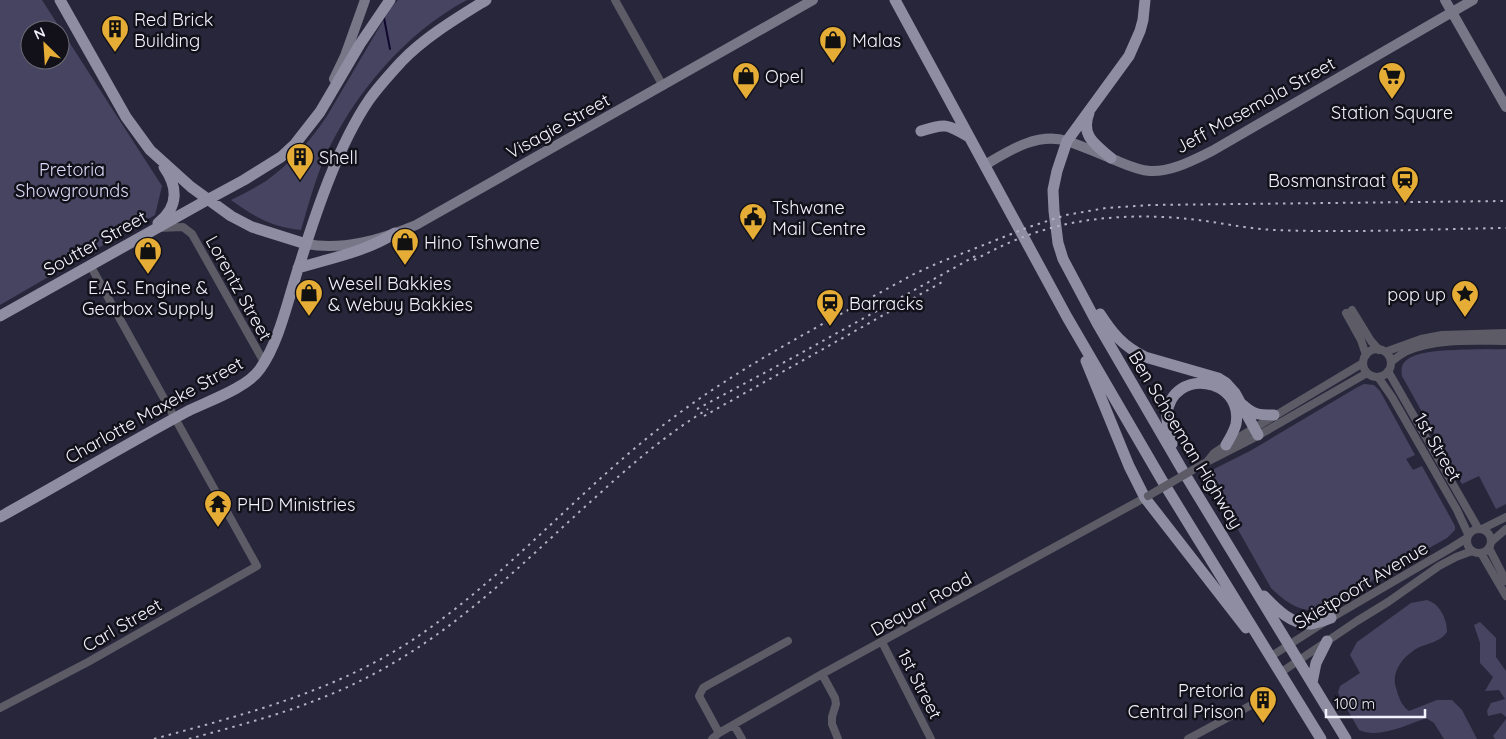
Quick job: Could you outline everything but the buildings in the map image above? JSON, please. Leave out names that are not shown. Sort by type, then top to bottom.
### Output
[{"type":"main road","points":[[60,0],[126,117],[170,176],[174,191],[171,209],[166,217],[135,240]]},
{"type":"main road","name":"Soutter Street","points":[[0,316],[252,176],[281,156],[295,144],[320,112],[360,44],[390,0]]},
{"type":"main road","name":"Charlotte Maxeke Street","points":[[0,517],[176,418],[229,392],[255,375],[264,362],[286,309],[306,244],[339,157],[369,100],[383,82],[412,52],[452,22],[486,0]]},
{"type":"main road","points":[[895,0],[1073,327],[1163,482],[1321,739]]},
{"type":"main road","name":"Ben Schoeman Highway","points":[[1145,0],[1143,20],[1134,46],[1118,73],[1067,141],[1053,190],[1058,243],[1063,259],[1097,323],[1183,470],[1346,739]]},
{"type":"main road","points":[[1091,107],[1085,124],[1087,133],[1095,144],[1112,158]]},
{"type":"main road","points":[[921,131],[939,125],[948,126],[970,138]]},
{"type":"main road","points":[[150,150],[191,187],[231,216],[252,227],[306,244]]},
{"type":"main road","points":[[298,268],[356,252],[380,242],[395,233]]},
{"type":"main road","points":[[1063,259],[1121,342],[1145,357],[1218,378],[1230,388],[1238,408],[1234,432],[1226,445]]},
{"type":"main road","points":[[1073,327],[1129,466],[1146,497],[1238,620],[1268,654]]},
{"type":"main road","points":[[1183,470],[1174,449],[1168,427],[1167,414],[1170,403],[1177,393],[1192,384],[1209,384],[1220,388],[1228,394],[1253,434]]},
{"type":"main road","points":[[1238,408],[1258,414],[1274,415]]},
{"type":"main road","points":[[1249,580],[1267,600],[1294,621],[1310,624],[1331,618]]},
{"type":"main road","points":[[1312,683],[1316,663],[1326,641]]},
{"type":"street","points":[[320,112],[345,56],[365,0]]},
{"type":"street","points":[[615,0],[663,86]]},
{"type":"street","name":"Visagie Street","points":[[306,244],[354,244],[416,225],[813,0]]},
{"type":"street","points":[[1445,0],[1506,107]]},
{"type":"street","name":"Jeff Masemola Street","points":[[985,165],[1033,141],[1047,139],[1067,141],[1137,168],[1151,171],[1183,164],[1212,151],[1473,0]]},
{"type":"street","name":"Lorentz Street","points":[[157,228],[183,227],[192,234],[264,362]]},
{"type":"street","points":[[90,265],[176,418]]},
{"type":"street","points":[[1349,311],[1371,341],[1382,351],[1389,356],[1391,362],[1388,371],[1378,377],[1370,375],[1367,372],[1361,340],[1349,311]]},
{"type":"street","points":[[1205,464],[1214,453],[1226,445],[1253,434],[1274,415],[1364,359],[1372,350],[1382,351],[1421,339],[1442,335],[1506,334]]},
{"type":"street","points":[[1391,362],[1407,351],[1432,344],[1506,341]]},
{"type":"street","name":"1st Street","points":[[1388,371],[1480,528]]},
{"type":"street","points":[[1205,464],[1253,434],[1367,372]]},
{"type":"street","name":"1st Street","points":[[1378,377],[1392,397],[1457,510],[1468,536]]},
{"type":"street","name":"Carl Street","points":[[0,708],[95,658],[257,566],[176,418]]},
{"type":"street","name":"Dequar Road","points":[[716,736],[822,674],[1205,464]]},
{"type":"street","points":[[1506,517],[1474,529],[1468,536],[1467,546],[1476,552],[1506,596]]},
{"type":"street","points":[[1480,528],[1490,535],[1490,545],[1506,581]]},
{"type":"street","points":[[1476,552],[1490,545],[1506,529]]},
{"type":"street","name":"Skietpoort Avenue","points":[[1268,654],[1289,646],[1331,618],[1452,548],[1468,536]]},
{"type":"street","name":"Skietpoort Avenue","points":[[1280,673],[1439,566],[1456,557],[1476,552]]},
{"type":"street","points":[[716,736],[699,696],[700,692],[708,685],[788,641]]},
{"type":"street","name":"1st Street","points":[[882,642],[931,739]]},
{"type":"street","points":[[822,674],[835,698],[836,704],[832,724],[838,739]]},
{"type":"street","points":[[1188,739],[1257,702]]},
{"type":"street","points":[[734,725],[742,739]]},
{"type":"green space","name":"Pretoria Showgrounds","points":[[0,0],[42,0],[55,20],[20,20],[20,70],[70,70],[70,43],[162,186],[155,215],[0,305]]},
{"type":"green space","points":[[398,0],[467,0],[423,29],[403,47],[384,67],[350,111],[325,157],[301,230],[291,229],[264,220],[231,200],[266,181],[292,159],[307,143],[327,116],[390,9]]},
{"type":"green space","points":[[1506,349],[1506,504],[1496,509],[1479,476],[1462,484],[1402,376],[1402,369],[1408,359],[1416,355],[1455,350]]},
{"type":"green space","points":[[1364,384],[1374,385],[1380,391],[1415,455],[1406,459],[1413,470],[1422,466],[1455,526],[1455,530],[1447,538],[1342,598],[1317,609],[1299,608],[1271,588],[1206,473],[1250,451]]},
{"type":"green space","points":[[1427,600],[1439,608],[1446,622],[1447,632],[1440,639],[1413,651],[1401,663],[1395,677],[1398,695],[1402,704],[1409,711],[1437,700],[1452,700],[1462,710],[1477,739],[1444,739],[1434,723],[1426,718],[1384,732],[1375,733],[1359,730],[1338,693],[1340,686],[1360,673],[1350,655],[1357,642],[1411,603]]},
{"type":"green space","points":[[1480,622],[1496,638],[1496,657],[1506,671],[1506,717],[1501,713],[1488,716],[1487,711],[1491,703],[1505,699],[1499,690],[1485,691],[1493,677],[1480,663],[1480,643],[1474,625]]},
{"type":"green space","points":[[1506,719],[1506,739],[1495,739],[1493,736]]},
{"type":"waterway","points":[[384,18],[390,49]]},
{"type":"railway","points":[[154,739],[254,711],[319,688],[350,675],[411,641],[479,590],[604,475],[670,420],[699,399],[789,343],[914,274],[938,263],[1029,227],[1066,215],[1106,208],[1150,205],[1506,201]]},
{"type":"railway","points":[[974,260],[1017,239],[1044,230],[1061,225],[1116,217],[1172,217],[1254,228],[1305,231],[1506,228]]},
{"type":"railway","points":[[697,409],[979,254]]},
{"type":"railway","points":[[704,416],[944,281]]},
{"type":"railway","points":[[189,739],[303,705],[356,683],[392,664],[443,630],[495,589],[651,449],[708,409]]},
{"type":"place","name":"Red Brick Building","points":[[115,53]]},
{"type":"place","name":"Malas","points":[[833,64]]},
{"type":"place","name":"Opel","points":[[746,100]]},
{"type":"place","name":"Station Square","points":[[1392,100]]},
{"type":"place","name":"Shell","points":[[300,181]]},
{"type":"place","name":"Bosmanstraat","points":[[1405,204]]},
{"type":"place","name":"Tshwane Mail Centre","points":[[753,241]]},
{"type":"place","name":"Hino Tshwane","points":[[405,266]]},
{"type":"place","name":"E.A.S. Engine & Gearbox Supply","points":[[148,275]]},
{"type":"place","name":"Wesell Bakkies & Webuy Bakkies","points":[[309,317]]},
{"type":"place","name":"pop up","points":[[1465,318]]},
{"type":"place","name":"Barracks","points":[[830,327]]},
{"type":"place","name":"PHD Ministries","points":[[218,528]]},
{"type":"place","name":"Pretoria Central Prison","points":[[1263,724]]}]
